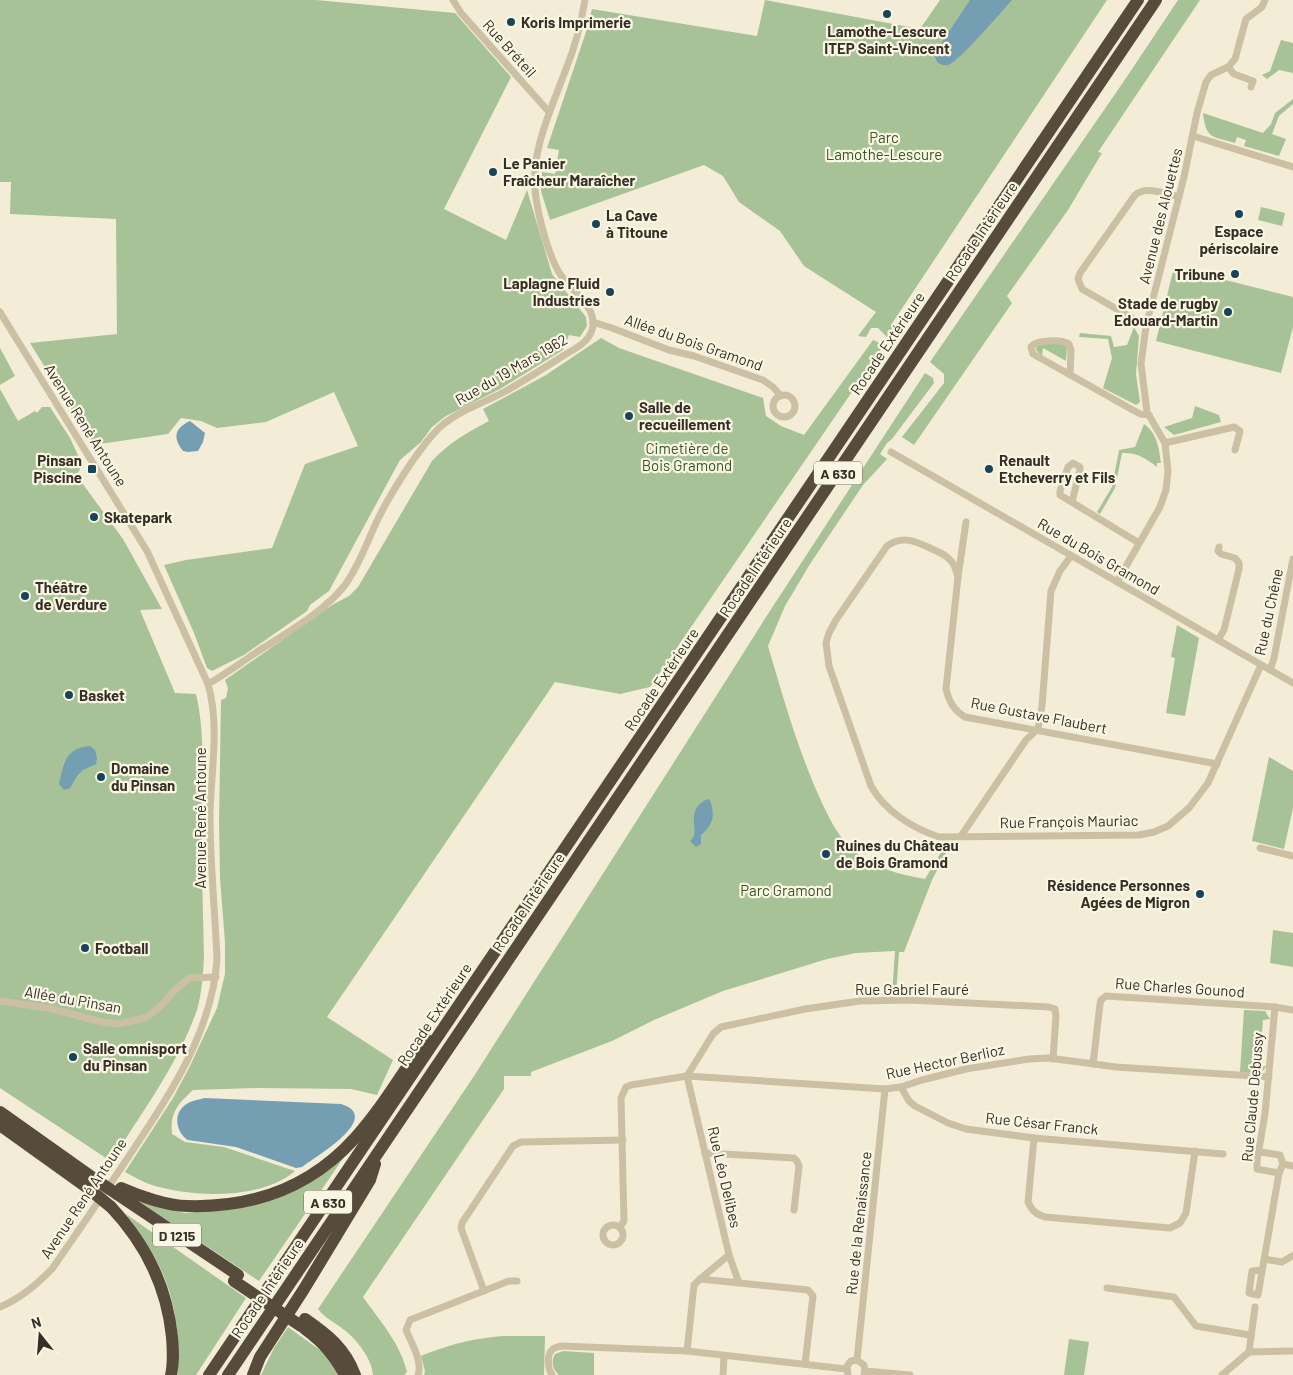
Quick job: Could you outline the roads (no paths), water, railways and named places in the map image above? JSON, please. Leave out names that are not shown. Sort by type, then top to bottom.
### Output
[{"type":"highway","name":"Rocade Extérieure","points":[[210,1375],[1138,0]]},
{"type":"highway","name":"Rocade Intérieure","points":[[228,1375],[1156,0]]},
{"type":"highway","name":"D 1215","points":[[116,1197],[141,1196],[186,1206],[236,1204],[264,1198],[289,1188],[309,1177],[331,1161],[355,1138],[426,1039],[446,1027]]},
{"type":"highway","name":"D 1215","points":[[0,1112],[39,1146]]},
{"type":"highway","name":"D 1215","points":[[0,1125],[39,1146],[93,1181],[303,1323],[324,1332],[344,1351],[355,1375]]},
{"type":"highway","points":[[253,1375],[260,1357],[370,1180],[380,1150]]},
{"type":"highway","points":[[93,1181],[116,1197],[127,1223],[140,1241],[157,1276],[166,1302],[171,1328],[174,1364],[171,1375]]},
{"type":"highway","points":[[303,1323],[332,1352],[345,1375]]},
{"type":"street","name":"Rue Bréteil","points":[[453,0],[461,13],[549,112]]},
{"type":"street","points":[[585,0],[574,46],[549,112],[535,166],[536,198],[556,268],[591,313],[593,322]]},
{"type":"street","points":[[1251,87],[1253,81],[1234,74],[1228,67],[1235,59],[1246,20],[1262,7],[1265,0]]},
{"type":"street","name":"Avenue des Alouettes","points":[[1117,582],[1160,507],[1166,490],[1168,471],[1165,443],[1149,415],[1141,364],[1146,326],[1206,82],[1211,75],[1228,67]]},
{"type":"street","points":[[1193,136],[1293,167]]},
{"type":"street","points":[[1146,326],[1082,289],[1078,279],[1080,273],[1139,191],[1149,190],[1179,197]]},
{"type":"street","name":"Avenue René Antoune","points":[[0,312],[147,551],[208,684],[213,726],[210,814],[216,933],[216,977],[209,1008],[197,1040],[167,1096],[52,1269],[35,1286],[15,1300],[0,1307]]},
{"type":"street","name":"Allée du Bois Gramond","points":[[593,322],[669,350],[694,356],[763,380],[773,387],[780,396]]},
{"type":"street","name":"Rue du 19 Mars 1962","points":[[208,684],[305,620],[344,586],[396,488],[439,428],[455,417],[521,382],[583,343],[591,333],[593,322]]},
{"type":"street","points":[[1070,375],[1071,350],[1069,344],[1065,341],[1037,342],[1032,344],[1030,347],[1034,354],[1070,375],[1140,414],[1149,415]]},
{"type":"street","points":[[1165,443],[1234,427],[1240,431],[1236,450]]},
{"type":"street","name":"Rue du Bois Gramond","points":[[891,452],[1293,683]]},
{"type":"street","points":[[1072,502],[1080,470],[1080,467],[1073,463],[1068,468],[1060,491],[1062,497],[1139,543]]},
{"type":"street","name":"Rue Gustave Flaubert","points":[[966,522],[958,576],[946,689],[953,707],[965,717],[1217,764]]},
{"type":"street","name":"Rue François Mauriac","points":[[958,576],[955,566],[943,554],[915,541],[897,541],[892,543],[887,546],[836,620],[826,643],[829,666],[876,796],[914,826],[939,837],[1139,834],[1154,832],[1168,826],[1190,808],[1208,783],[1260,665]]},
{"type":"street","points":[[1218,640],[1224,630],[1240,569],[1239,563],[1235,558],[1221,554],[1218,551],[1219,547]]},
{"type":"street","points":[[961,836],[1026,740],[1038,730],[1042,706],[1051,591],[1060,571],[1072,556]]},
{"type":"street","name":"Rue du Chêne","points":[[1270,670],[1293,559]]},
{"type":"street","points":[[1260,848],[1293,856]]},
{"type":"street","name":"Allée du Pinsan","points":[[0,1001],[48,1008],[118,1024],[145,1018],[159,1008],[175,990],[190,978],[216,977]]},
{"type":"street","name":"Rue Charles Gounod","points":[[1093,1064],[1100,1004],[1101,1000],[1106,996],[1274,1007],[1293,1010]]},
{"type":"street","name":"Rue Gabriel Fauré","points":[[687,1076],[713,1034],[721,1028],[805,1009],[860,1001],[910,1000],[1049,1007],[1055,1009],[1056,1016],[1053,1059]]},
{"type":"street","name":"Rue Claude Debussy","points":[[1274,1007],[1269,1077],[1257,1169],[1279,1173]]},
{"type":"street","name":"Rue Hector Berlioz","points":[[623,1140],[621,1098],[626,1088],[631,1085],[687,1076],[885,1089],[901,1087],[966,1069],[1029,1059],[1053,1059],[1116,1067],[1269,1077]]},
{"type":"street","name":"Rue Léo Delibes","points":[[687,1076],[730,1256],[739,1283]]},
{"type":"street","name":"Rue César Franck","points":[[901,1087],[909,1101],[915,1106],[948,1123],[966,1129],[1034,1138],[1223,1154]]},
{"type":"street","name":"Rue de la Renaissance","points":[[857,1360],[885,1089]]},
{"type":"street","points":[[1034,1138],[1028,1202],[1037,1214],[1045,1217],[1170,1228],[1180,1223],[1186,1213],[1195,1151]]},
{"type":"street","points":[[484,1291],[461,1228],[462,1223],[514,1146],[521,1142],[623,1140],[624,1221],[620,1226]]},
{"type":"street","points":[[1260,1152],[1280,1155],[1283,1164],[1279,1173],[1262,1270]]},
{"type":"street","points":[[705,1153],[794,1158],[799,1166],[794,1210]]},
{"type":"street","points":[[1283,1164],[1293,1166]]},
{"type":"street","points":[[687,1351],[694,1285],[730,1256]]},
{"type":"street","points":[[1264,1259],[1282,1262],[1292,1256]]},
{"type":"street","points":[[700,1279],[808,1290],[813,1296],[805,1364]]},
{"type":"street","points":[[418,1375],[420,1368],[406,1330],[410,1320],[509,1281],[517,1281]]},
{"type":"street","points":[[1107,1288],[1174,1297],[1196,1326],[1250,1335]]},
{"type":"street","points":[[1248,1352],[1255,1307]]},
{"type":"street","points":[[552,1375],[548,1369],[549,1354],[552,1350],[562,1346],[687,1351],[805,1364],[847,1372],[848,1363],[857,1360],[862,1362],[864,1373],[910,1375]]},
{"type":"street","points":[[1222,1375],[1248,1352],[1293,1351]]},
{"type":"street","points":[[723,1375],[724,1356]]},
{"type":"water","points":[[970,0],[1012,0],[961,55],[948,65],[940,64],[937,62],[934,54]]},
{"type":"water","points":[[190,421],[205,433],[198,451],[188,452],[183,451],[176,437],[178,430]]},
{"type":"water","points":[[90,746],[95,750],[96,764],[83,770],[70,788],[64,790],[59,784],[64,763],[75,750]]},
{"type":"water","points":[[707,799],[710,800],[712,805],[713,815],[709,827],[701,835],[701,844],[696,847],[690,841],[694,835],[695,812],[698,806]]},
{"type":"water","points":[[204,1098],[341,1104],[352,1110],[355,1118],[351,1127],[342,1137],[302,1167],[296,1168],[236,1147],[188,1140],[184,1137],[179,1128],[178,1114],[187,1104]]},
{"type":"place","name":"Lamothe-Lescure ITEP Saint-Vincent","points":[[887,14]]},
{"type":"place","name":"Koris Imprimerie","points":[[511,22]]},
{"type":"place","name":"Le Panier Fraîcheur Maraîcher","points":[[493,172]]},
{"type":"place","name":"Espace périscolaire","points":[[1239,214]]},
{"type":"place","name":"La Cave à Titoune","points":[[596,224]]},
{"type":"place","name":"Tribune","points":[[1235,274]]},
{"type":"place","name":"Laplagne Fluid Industries","points":[[610,292]]},
{"type":"place","name":"Stade de rugby Edouard-Martin","points":[[1228,312]]},
{"type":"place","name":"Salle de recueillement","points":[[629,416]]},
{"type":"place","name":"Pinsan Piscine","points":[[92,469]]},
{"type":"place","name":"Renault Etcheverry et Fils","points":[[989,469]]},
{"type":"place","name":"Skatepark","points":[[94,517]]},
{"type":"place","name":"Théâtre de Verdure","points":[[25,596]]},
{"type":"place","name":"Basket","points":[[69,695]]},
{"type":"place","name":"Domaine du Pinsan","points":[[101,777]]},
{"type":"place","name":"Ruines du Château de Bois Gramond","points":[[826,854]]},
{"type":"place","name":"Résidence Personnes Agées de Migron","points":[[1200,894]]},
{"type":"place","name":"Football","points":[[85,948]]},
{"type":"place","name":"Salle omnisport du Pinsan","points":[[73,1057]]},
{"type":"park label","name":"Parc Lamothe-Lescure","points":[[884,146]]},
{"type":"park label","name":"Cimetière de Bois Gramond","points":[[687,456]]},
{"type":"park label","name":"Parc Gramond","points":[[786,890]]}]
